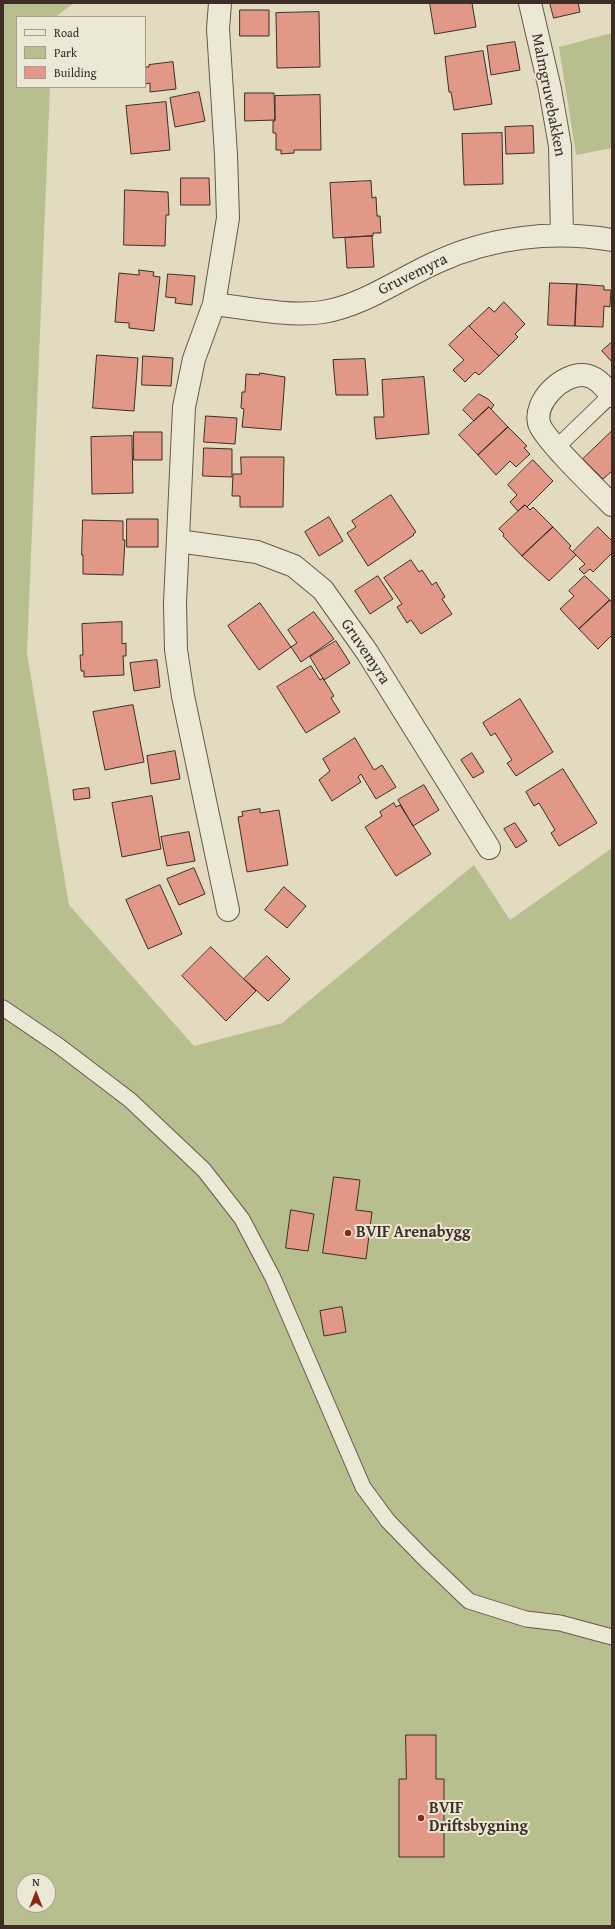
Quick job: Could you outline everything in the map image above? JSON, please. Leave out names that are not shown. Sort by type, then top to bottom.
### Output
[{"type":"street","points":[[220,3],[218,29],[226,155],[228,218],[214,304],[194,359],[184,407],[175,603],[176,650],[183,696],[228,910]]},
{"type":"street","name":"Malmgruvebakken","points":[[530,3],[550,89],[560,146],[562,235]]},
{"type":"street","name":"Gruvemyra","points":[[214,304],[282,312],[323,312],[354,303],[389,287],[436,262],[477,247],[514,238],[562,235],[612,240]]},
{"type":"street","points":[[611,395],[600,380],[583,375],[563,380],[544,397],[539,412],[539,424],[556,448],[612,505]]},
{"type":"street","name":"Gruvemyra","points":[[178,541],[257,552],[294,566],[323,590],[367,652],[489,848]]},
{"type":"lane","points":[[556,448],[611,395]]},
{"type":"lane","points":[[3,1008],[59,1046],[130,1100],[204,1170],[242,1219],[273,1278],[363,1487],[388,1520],[423,1557],[469,1600],[526,1619],[560,1623],[612,1637]]},
{"type":"green space","points":[[3,3],[74,3],[56,16],[16,16],[16,88],[50,88],[27,653],[69,905],[194,1046],[282,1023],[474,865],[510,920],[612,848],[612,1926],[3,1926]]},
{"type":"green space","points":[[612,33],[612,148],[576,155],[559,47]]},
{"type":"building","points":[[430,3],[472,3],[476,27],[435,34]]},
{"type":"building","points":[[550,3],[578,3],[580,12],[554,18]]},
{"type":"building","points":[[240,10],[269,10],[269,36],[240,36]]},
{"type":"building","points":[[319,12],[320,67],[277,68],[276,13]]},
{"type":"building","points":[[515,42],[520,70],[491,75],[487,46]]},
{"type":"building","points":[[483,51],[492,104],[454,110],[451,92],[449,92],[445,57]]},
{"type":"building","points":[[173,62],[176,89],[150,92],[150,83],[146,84],[146,67],[149,67],[149,65]]},
{"type":"building","points":[[199,92],[205,121],[175,127],[170,98]]},
{"type":"building","points":[[245,93],[274,93],[275,120],[245,121]]},
{"type":"building","points":[[320,95],[321,150],[294,150],[294,153],[281,154],[281,150],[276,150],[276,133],[273,133],[273,121],[275,121],[275,96]]},
{"type":"building","points":[[166,102],[170,150],[131,154],[126,106]]},
{"type":"building","points":[[533,126],[534,153],[506,154],[505,127]]},
{"type":"building","points":[[502,133],[503,184],[464,185],[462,134]]},
{"type":"building","points":[[181,178],[209,178],[210,205],[181,205]]},
{"type":"building","points":[[371,181],[372,198],[376,197],[377,216],[380,216],[381,233],[373,233],[373,236],[333,238],[330,183]]},
{"type":"building","points":[[125,190],[168,192],[169,215],[166,215],[165,246],[124,245]]},
{"type":"building","points":[[372,236],[374,267],[347,268],[345,238]]},
{"type":"building","points":[[139,270],[154,272],[153,276],[160,277],[154,331],[129,328],[129,323],[115,322],[119,273],[139,275]]},
{"type":"building","points":[[168,274],[195,276],[192,305],[175,303],[176,298],[166,297]]},
{"type":"building","points":[[550,283],[577,284],[575,326],[548,325]]},
{"type":"building","points":[[577,284],[604,286],[604,290],[611,290],[610,307],[604,306],[603,327],[575,326]]},
{"type":"building","points":[[504,302],[525,324],[515,334],[518,337],[499,356],[469,326],[489,307],[494,312]]},
{"type":"building","points":[[469,326],[499,356],[479,375],[475,372],[465,382],[453,370],[464,360],[449,345]]},
{"type":"building","points":[[612,342],[612,362],[602,351]]},
{"type":"building","points":[[97,355],[138,358],[134,411],[93,408]]},
{"type":"building","points":[[143,356],[173,358],[171,386],[142,385]]},
{"type":"building","points":[[365,359],[368,395],[336,395],[333,360]]},
{"type":"building","points":[[260,373],[285,377],[281,430],[242,427],[244,409],[241,408],[242,392],[245,392],[246,374],[259,375]]},
{"type":"building","points":[[424,377],[429,434],[376,439],[374,417],[384,417],[382,380]]},
{"type":"building","points":[[479,394],[488,399],[494,405],[491,409],[489,407],[474,421],[463,410]]},
{"type":"building","points":[[489,407],[508,427],[478,455],[459,435]]},
{"type":"building","points":[[206,416],[237,418],[235,444],[204,442]]},
{"type":"building","points":[[508,427],[527,446],[524,448],[530,454],[516,467],[510,461],[496,475],[478,455]]},
{"type":"building","points":[[612,431],[612,471],[603,479],[583,459]]},
{"type":"building","points":[[134,432],[162,432],[162,460],[134,460]]},
{"type":"building","points":[[132,436],[133,493],[92,494],[91,437]]},
{"type":"building","points":[[204,448],[232,449],[232,477],[203,476]]},
{"type":"building","points":[[241,457],[284,457],[283,507],[240,507],[240,496],[232,496],[233,474],[241,474]]},
{"type":"building","points":[[533,460],[553,481],[527,507],[525,505],[518,511],[510,502],[517,495],[508,485]]},
{"type":"building","points":[[391,495],[416,532],[413,534],[414,535],[368,566],[347,533],[356,527],[352,521]]},
{"type":"building","points":[[525,505],[530,510],[533,507],[553,527],[522,556],[503,536],[504,534],[499,529]]},
{"type":"building","points":[[329,517],[343,541],[319,556],[305,532]]},
{"type":"building","points":[[127,519],[158,519],[158,547],[127,547]]},
{"type":"building","points":[[83,520],[123,521],[123,540],[125,540],[123,575],[83,574]]},
{"type":"building","points":[[553,527],[571,546],[569,548],[576,555],[549,581],[522,556]]},
{"type":"building","points":[[598,527],[612,541],[612,553],[593,572],[590,569],[584,574],[579,569],[585,564],[573,552]]},
{"type":"building","points":[[411,560],[419,572],[422,570],[432,585],[436,582],[445,597],[442,599],[452,614],[421,634],[411,620],[407,623],[397,607],[402,604],[384,578]]},
{"type":"building","points":[[378,576],[393,599],[370,614],[355,591]]},
{"type":"building","points":[[585,576],[610,600],[579,629],[560,609],[574,596],[569,591]]},
{"type":"building","points":[[610,600],[612,603],[612,635],[598,649],[579,629]]},
{"type":"building","points":[[260,603],[291,647],[259,670],[228,626]]},
{"type":"building","points":[[314,612],[334,639],[301,662],[291,647],[297,643],[288,630]]},
{"type":"building","points":[[122,622],[122,644],[126,643],[126,656],[123,656],[124,675],[84,677],[84,671],[81,671],[80,655],[83,655],[82,624]]},
{"type":"building","points":[[336,641],[350,663],[324,680],[310,657]]},
{"type":"building","points":[[157,660],[160,687],[134,691],[130,663]]},
{"type":"building","points":[[311,666],[320,680],[323,678],[334,696],[331,698],[340,712],[306,733],[277,687]]},
{"type":"building","points":[[520,699],[553,752],[516,776],[507,763],[512,760],[495,733],[491,736],[483,723]]},
{"type":"building","points":[[133,705],[144,762],[105,770],[93,712]]},
{"type":"building","points":[[355,738],[374,770],[382,765],[396,787],[376,799],[361,774],[358,777],[361,782],[332,801],[319,780],[330,771],[323,759]]},
{"type":"building","points":[[175,751],[180,779],[151,784],[147,756]]},
{"type":"building","points":[[472,753],[484,772],[473,778],[461,760]]},
{"type":"building","points":[[563,769],[597,823],[559,846],[551,833],[555,830],[539,803],[534,806],[526,792]]},
{"type":"building","points":[[424,785],[439,810],[413,826],[398,800]]},
{"type":"building","points":[[89,788],[90,798],[74,800],[73,790]]},
{"type":"building","points":[[152,796],[161,849],[122,857],[112,803]]},
{"type":"building","points":[[394,803],[396,807],[400,805],[431,854],[396,876],[365,827],[382,816],[380,812]]},
{"type":"building","points":[[260,809],[260,813],[279,810],[288,865],[247,872],[238,817],[243,816],[242,812]]},
{"type":"building","points":[[515,823],[527,841],[516,848],[504,829]]},
{"type":"building","points":[[189,832],[195,861],[167,866],[161,837]]},
{"type":"building","points":[[194,868],[205,894],[179,905],[167,879]]},
{"type":"building","points":[[160,885],[182,934],[148,949],[126,900]]},
{"type":"building","points":[[284,887],[306,906],[287,928],[265,910]]},
{"type":"building","points":[[211,947],[256,991],[226,1021],[182,976]]},
{"type":"building","points":[[267,956],[290,979],[268,1001],[244,979]]},
{"type":"building","name":"BVIF Arenabygg","points":[[334,1177],[360,1180],[356,1210],[372,1212],[366,1259],[323,1253]]},
{"type":"building","points":[[291,1210],[314,1214],[308,1251],[286,1248]]},
{"type":"building","points":[[342,1307],[346,1332],[324,1336],[320,1311]]},
{"type":"building","name":"BVIF Driftsbygning","points":[[406,1735],[436,1735],[436,1779],[444,1779],[444,1857],[399,1857],[399,1779],[406,1779]]},
{"type":"place","name":"BVIF Arenabygg","points":[[348,1233]]},
{"type":"place","name":"BVIF Driftsbygning","points":[[421,1818]]}]
